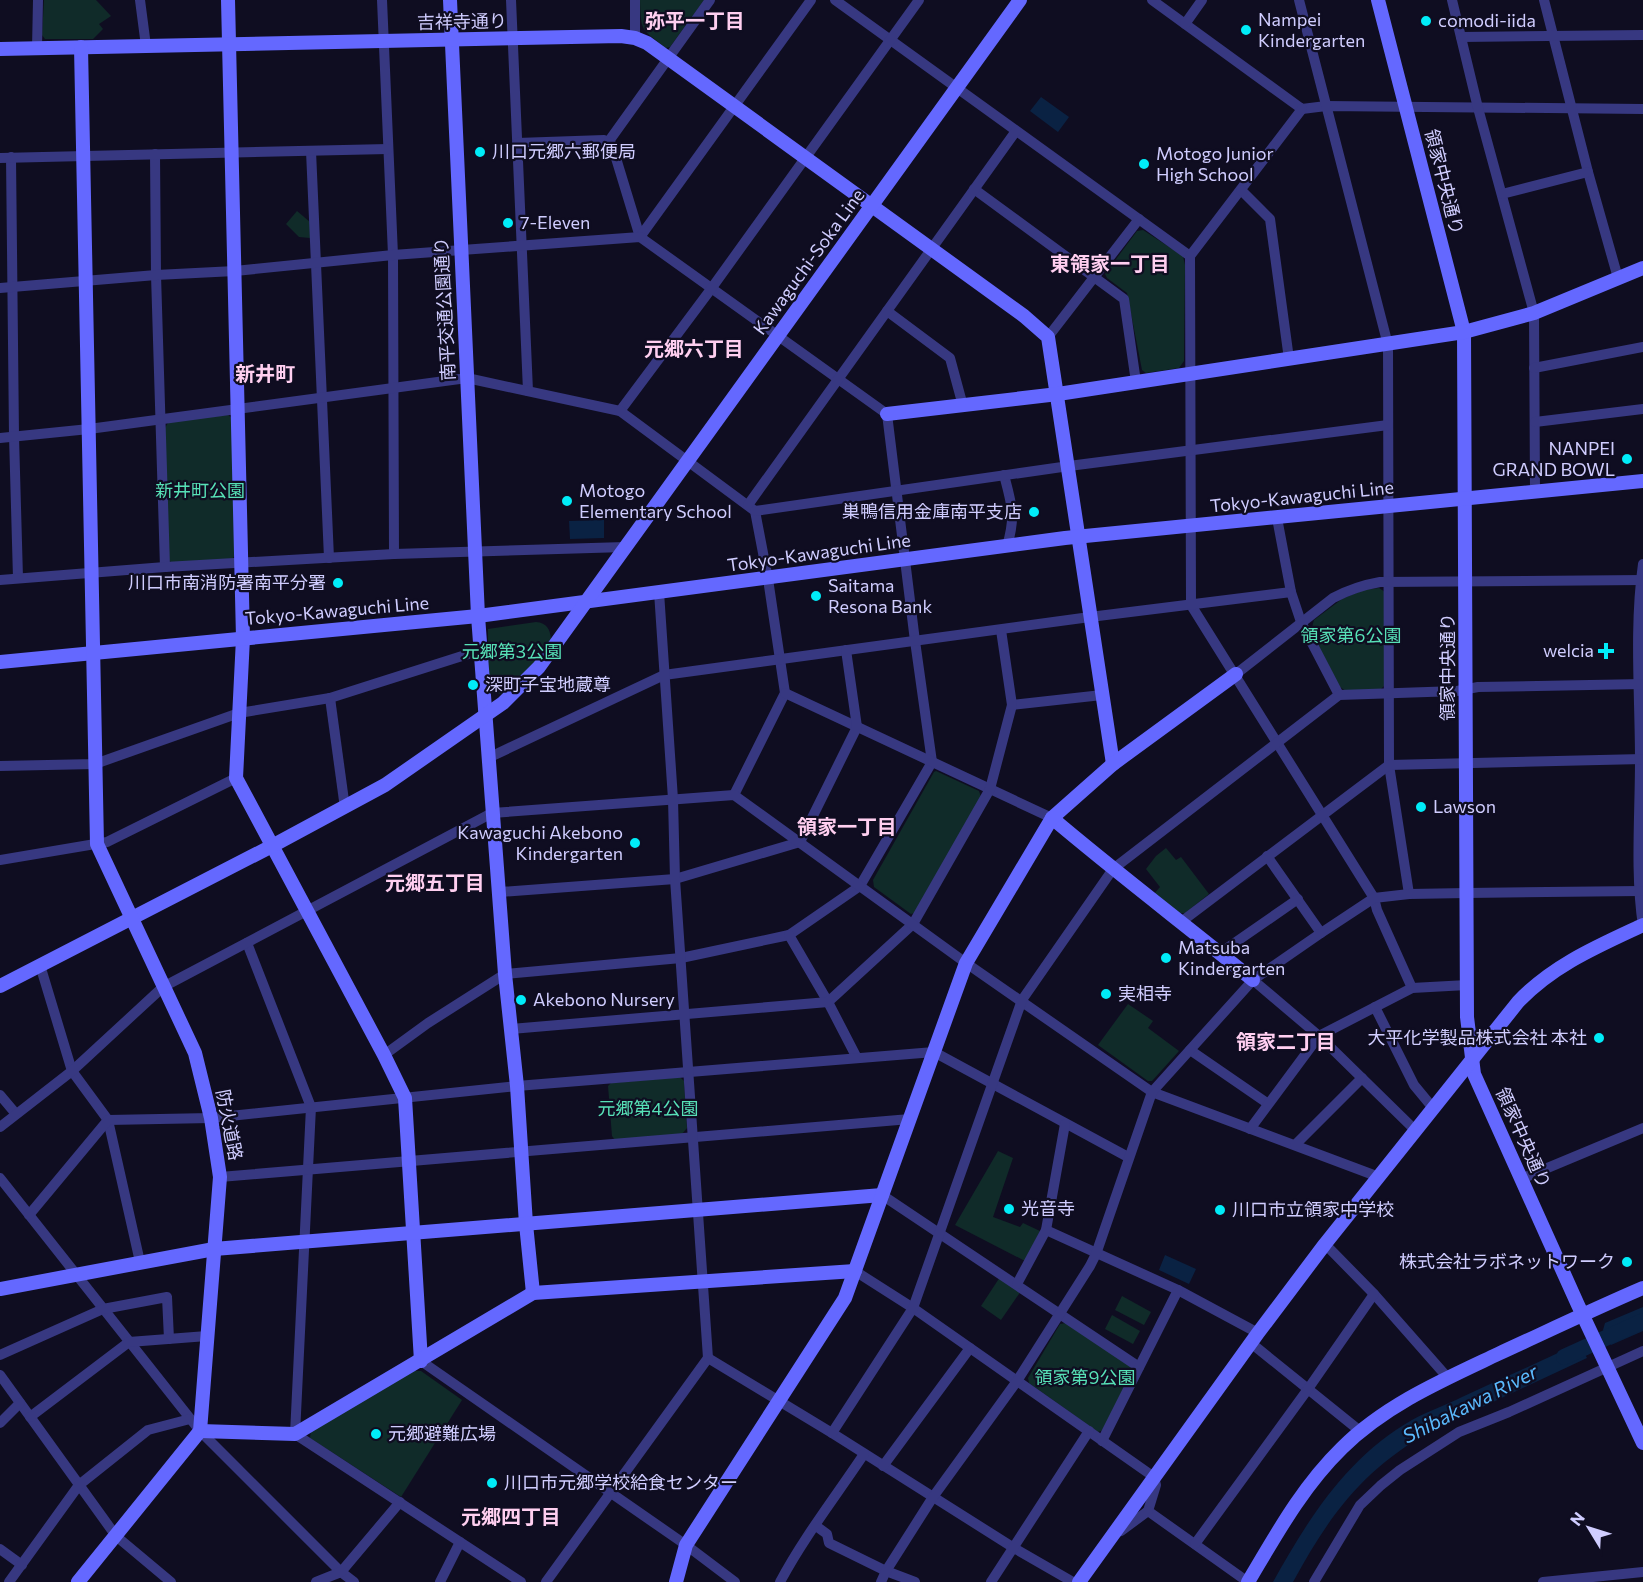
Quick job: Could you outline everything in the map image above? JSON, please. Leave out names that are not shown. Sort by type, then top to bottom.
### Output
[{"type":"street","points":[[37,48],[38,0]]},
{"type":"street","points":[[140,0],[146,46]]},
{"type":"street","points":[[228,0],[243,638],[236,778],[405,1098],[421,1360]]},
{"type":"street","points":[[382,0],[393,255],[394,554]]},
{"type":"street","name":"南平交通公園通り","points":[[450,0],[477,616],[533,1293]]},
{"type":"street","points":[[512,0],[528,391]]},
{"type":"street","points":[[635,0],[635,38]]},
{"type":"street","points":[[609,141],[711,0]]},
{"type":"street","points":[[0,288],[640,237],[811,0]]},
{"type":"street","points":[[835,0],[1190,256]]},
{"type":"street","points":[[620,411],[711,289],[919,0]]},
{"type":"street","name":"Kawaguchi-Soka Line","points":[[0,986],[345,808],[384,785],[485,715],[527,681],[1020,0]]},
{"type":"street","points":[[1152,0],[1302,109],[1326,106],[1643,109]]},
{"type":"street","points":[[1185,24],[1202,0]]},
{"type":"street","points":[[1299,0],[1388,345],[1389,765],[1409,894]]},
{"type":"street","name":"領家中央通り","points":[[1378,0],[1464,332],[1467,1017],[1471,1059],[1474,1074],[1521,1179],[1643,1443]]},
{"type":"street","points":[[1452,0],[1478,108],[1533,313],[1535,491]]},
{"type":"street","points":[[1544,0],[1571,110],[1618,278]]},
{"type":"street","points":[[1461,37],[1643,35]]},
{"type":"street","name":"吉祥寺通り","points":[[0,49],[621,36],[635,38],[668,59],[1024,316],[1048,337]]},
{"type":"street","name":"防火道路","points":[[81,47],[97,844],[195,1053],[211,1118],[220,1177],[200,1431]]},
{"type":"street","points":[[1302,109],[1190,256],[1191,604],[1374,898],[1377,910],[1412,988]]},
{"type":"street","points":[[752,508],[837,380],[1016,131]]},
{"type":"street","points":[[517,143],[609,141],[640,237],[887,414],[1058,394],[1464,332],[1533,313],[1643,268]]},
{"type":"street","points":[[18,578],[12,287],[6,158],[388,150]]},
{"type":"street","points":[[311,151],[329,558]]},
{"type":"street","points":[[155,154],[156,275],[165,567]]},
{"type":"street","points":[[1502,194],[1588,172]]},
{"type":"street","points":[[974,189],[1124,299],[1136,382]]},
{"type":"street","points":[[1241,190],[1270,219],[1289,359]]},
{"type":"street","points":[[1113,764],[1048,337],[1139,219]]},
{"type":"street","points":[[887,311],[950,358],[963,406]]},
{"type":"street","points":[[1534,368],[1643,347]]},
{"type":"street","points":[[0,438],[238,410],[323,396],[467,378],[620,411],[752,508],[768,579],[785,693],[734,795]]},
{"type":"street","points":[[1535,422],[1643,409]]},
{"type":"street","points":[[384,1055],[505,974],[681,958],[789,935],[860,886],[933,762],[895,490],[887,414]]},
{"type":"street","points":[[752,508],[1388,425]]},
{"type":"street","points":[[1004,475],[1013,510],[1012,529],[1007,546]]},
{"type":"street","name":"Tokyo-Kawaguchi Line","points":[[0,662],[477,616],[1078,537],[1643,481]]},
{"type":"street","points":[[1277,518],[1291,592],[1301,622],[1340,695]]},
{"type":"street","points":[[0,580],[165,567],[394,554],[625,547]]},
{"type":"street","points":[[1079,1582],[1325,1244],[1518,1002],[1577,956],[1643,925],[1640,891],[1640,684],[1643,564]]},
{"type":"street","points":[[676,1582],[686,1545],[845,1298],[966,963],[1052,818],[1113,764],[1236,674],[1333,598],[1347,590],[1366,584],[1389,582],[1642,580]]},
{"type":"street","points":[[546,1582],[708,1358],[658,592]]},
{"type":"street","points":[[488,758],[664,675],[1291,592]]},
{"type":"street","points":[[511,1029],[828,1002],[913,924],[990,789],[1012,705],[1000,630]]},
{"type":"street","points":[[0,766],[95,764],[239,713],[330,698],[481,650]]},
{"type":"street","points":[[500,892],[675,879],[800,842],[857,727],[846,650]]},
{"type":"street","points":[[832,1433],[913,1308],[1022,1000],[1113,869],[1340,695],[1640,684]]},
{"type":"street","points":[[785,693],[1052,818],[1319,1036],[1415,1130]]},
{"type":"street","points":[[1012,705],[1102,695]]},
{"type":"street","points":[[330,698],[345,808]]},
{"type":"street","points":[[1182,922],[1389,765],[1641,759]]},
{"type":"street","points":[[0,860],[106,842],[236,778]]},
{"type":"street","points":[[0,1127],[72,1071],[163,987],[492,813],[734,795],[966,963],[1152,1092],[1379,1177]]},
{"type":"street","points":[[1268,856],[1321,933]]},
{"type":"street","points":[[881,1582],[933,1497],[1017,1381],[1096,1254],[1152,1092],[1253,981],[1374,898],[1467,892],[1640,891]]},
{"type":"street","points":[[1220,953],[1298,899]]},
{"type":"street","points":[[789,935],[857,1058]]},
{"type":"street","points":[[247,943],[311,1107],[295,1434]]},
{"type":"street","points":[[40,965],[72,1071],[108,1120],[140,1262]]},
{"type":"street","points":[[1250,1129],[1267,1103],[1319,1036],[1412,988],[1467,985]]},
{"type":"street","points":[[1375,1007],[1414,1085],[1433,1108]]},
{"type":"street","points":[[1190,1050],[1267,1103]]},
{"type":"street","points":[[29,1215],[108,1120],[211,1118],[517,1086],[934,1052],[1128,1157]]},
{"type":"street","points":[[1295,1145],[1362,1078]]},
{"type":"street","points":[[0,1095],[16,1114]]},
{"type":"street","points":[[220,1177],[910,1119]]},
{"type":"street","points":[[1017,1284],[1046,1230],[1065,1124]]},
{"type":"street","points":[[1521,1179],[1643,1128]]},
{"type":"street","points":[[0,1178],[200,1431],[341,1572],[354,1582]]},
{"type":"street","points":[[0,1288],[214,1249],[882,1196],[1139,1367]]},
{"type":"street","points":[[1046,1230],[1178,1290],[1255,1338],[1308,1389],[1359,1431]]},
{"type":"street","points":[[1325,1244],[1374,1294],[1448,1378]]},
{"type":"street","points":[[295,1434],[533,1293],[855,1271],[913,1308],[1154,1477],[1156,1485],[1148,1511],[1121,1531],[1115,1532]]},
{"type":"street","points":[[1148,1511],[1248,1582],[1298,1499],[1328,1462],[1359,1431],[1402,1402],[1448,1378],[1584,1318],[1643,1288]]},
{"type":"street","points":[[1102,1441],[1178,1290]]},
{"type":"street","points":[[1195,1544],[1374,1294]]},
{"type":"street","points":[[0,1355],[103,1309],[166,1297],[169,1339]]},
{"type":"street","points":[[30,1417],[129,1342],[207,1336]]},
{"type":"street","points":[[883,1466],[970,1348]]},
{"type":"street","points":[[1314,1582],[1360,1506],[1400,1470],[1459,1432],[1509,1412],[1607,1365],[1643,1352]]},
{"type":"street","points":[[708,1358],[1014,1548],[1073,1582]]},
{"type":"street","points":[[421,1360],[686,1545],[735,1582]]},
{"type":"street","points":[[0,1376],[116,1536],[171,1582]]},
{"type":"street","points":[[0,1423],[20,1403]]},
{"type":"street","points":[[9,1582],[79,1485],[148,1430],[190,1419]]},
{"type":"street","points":[[200,1431],[295,1434],[521,1582]]},
{"type":"street","points":[[78,1582],[200,1431]]},
{"type":"street","points":[[991,1582],[1089,1431]]},
{"type":"street","points":[[780,1582],[797,1551],[864,1454]]},
{"type":"street","points":[[316,1582],[341,1572],[400,1502]]},
{"type":"street","points":[[816,1526],[827,1534],[829,1543],[886,1571],[915,1582]]},
{"type":"street","points":[[440,1582],[460,1542]]},
{"type":"street","points":[[0,1549],[22,1565]]},
{"type":"street","points":[[1543,1582],[1643,1572]]},
{"type":"green space","points":[[44,0],[96,0],[111,16],[99,24],[103,29],[93,39],[45,39],[42,35]]},
{"type":"green space","points":[[640,0],[704,0],[670,47],[666,48],[644,29]]},
{"type":"green space","points":[[297,211],[310,222],[310,238],[299,237],[286,224]]},
{"type":"green space","points":[[1143,230],[1183,256],[1185,265],[1184,361],[1179,368],[1146,373],[1142,370],[1127,293],[1105,274],[1137,231]]},
{"type":"green space","name":"新井町公園","points":[[228,415],[233,419],[235,555],[231,561],[173,564],[168,559],[165,428],[169,421]]},
{"type":"green space","name":"領家第6公園","points":[[1379,588],[1385,592],[1386,684],[1380,690],[1346,691],[1340,687],[1310,635],[1314,620],[1342,599],[1363,590]]},
{"type":"green space","name":"元郷第3公園","points":[[536,622],[547,627],[551,639],[537,660],[504,694],[492,693],[487,644],[488,629]]},
{"type":"green space","points":[[936,771],[979,791],[981,797],[915,913],[911,914],[874,887],[873,880]]},
{"type":"green space","points":[[1166,848],[1176,860],[1181,857],[1209,894],[1185,913],[1178,913],[1154,894],[1160,887],[1146,869]]},
{"type":"green space","points":[[1128,1004],[1153,1021],[1148,1028],[1179,1051],[1152,1081],[1148,1081],[1098,1045]]},
{"type":"green space","name":"元郷第4公園","points":[[680,1077],[684,1081],[687,1128],[682,1134],[615,1140],[612,1136],[608,1086],[611,1083]]},
{"type":"green space","points":[[998,1151],[1013,1158],[993,1217],[1020,1227],[1023,1223],[1040,1231],[1025,1261],[955,1225]]},
{"type":"green space","points":[[1000,1277],[1021,1291],[1001,1320],[981,1306]]},
{"type":"green space","points":[[1122,1296],[1151,1312],[1144,1325],[1115,1310]]},
{"type":"green space","points":[[1112,1315],[1140,1331],[1133,1344],[1105,1329]]},
{"type":"green space","name":"領家第9公園","points":[[1066,1323],[1131,1365],[1133,1372],[1104,1430],[1098,1432],[1029,1383],[1028,1378],[1060,1324]]},
{"type":"green space","name":"元郷避難広場","points":[[413,1371],[421,1371],[462,1400],[401,1497],[310,1438],[311,1430]]},
{"type":"water","points":[[1041,97],[1069,117],[1058,132],[1030,111]]},
{"type":"water","points":[[604,520],[604,538],[570,539],[569,521]]},
{"type":"water","points":[[1165,1255],[1196,1269],[1189,1284],[1159,1270]]},
{"type":"water","points":[[1643,1307],[1643,1331],[1611,1345],[1603,1330],[1605,1323]]},
{"type":"water","points":[[1579,1343],[1587,1358],[1433,1430],[1387,1460],[1368,1477],[1335,1514],[1293,1582],[1273,1582],[1300,1535],[1331,1491],[1368,1452],[1389,1435],[1424,1414]]},
{"type":"waterway","name":"Shibakawa River","points":[[1564,1357],[1643,1321]]},
{"type":"place","name":"comodi-iida","points":[[1426,21]]},
{"type":"place","name":"Nampei Kindergarten","points":[[1246,30]]},
{"type":"place","name":"川口元郷六郵便局","points":[[480,152]]},
{"type":"place","name":"Motogo Junior High School","points":[[1144,164]]},
{"type":"place","name":"7-Eleven","points":[[508,223]]},
{"type":"place","name":"NANPEI GRAND BOWL","points":[[1627,459]]},
{"type":"place","name":"Motogo Elementary School","points":[[567,501]]},
{"type":"place","name":"巣鴨信用金庫南平支店","points":[[1034,512]]},
{"type":"place","name":"川口市南消防署南平分署","points":[[338,583]]},
{"type":"place","name":"Saitama Resona Bank","points":[[816,596]]},
{"type":"place","name":"welcia","points":[[1606,651]]},
{"type":"place","name":"深町子宝地蔵尊","points":[[473,685]]},
{"type":"place","name":"Lawson","points":[[1421,807]]},
{"type":"place","name":"Kawaguchi Akebono Kindergarten","points":[[635,843]]},
{"type":"place","name":"Matsuba Kindergarten","points":[[1166,958]]},
{"type":"place","name":"実相寺","points":[[1106,994]]},
{"type":"place","name":"Akebono Nursery","points":[[521,1000]]},
{"type":"place","name":"大平化学製品株式会社 本社","points":[[1599,1038]]},
{"type":"place","name":"光音寺","points":[[1009,1209]]},
{"type":"place","name":"川口市立領家中学校","points":[[1220,1210]]},
{"type":"place","name":"株式会社ラボネットワーク","points":[[1627,1262]]},
{"type":"place","name":"元郷避難広場","points":[[376,1434]]},
{"type":"place","name":"川口市元郷学校給食センター","points":[[492,1483]]},
{"type":"district","name":"弥平一丁目","points":[[695,21]]},
{"type":"district","name":"東領家一丁目","points":[[1110,264]]},
{"type":"district","name":"元郷六丁目","points":[[694,349]]},
{"type":"district","name":"新井町","points":[[265,374]]},
{"type":"district","name":"領家一丁目","points":[[847,827]]},
{"type":"district","name":"元郷五丁目","points":[[435,883]]},
{"type":"district","name":"領家二丁目","points":[[1286,1042]]},
{"type":"district","name":"元郷四丁目","points":[[511,1517]]}]
